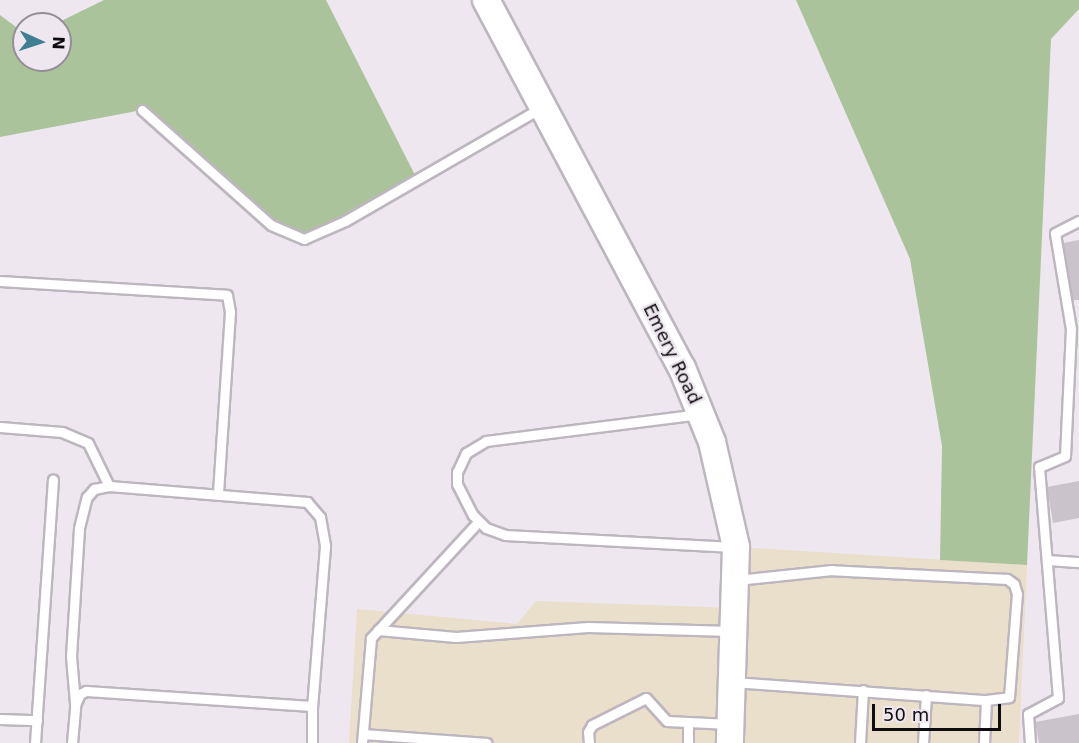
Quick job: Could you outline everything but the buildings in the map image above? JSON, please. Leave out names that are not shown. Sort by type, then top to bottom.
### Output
[{"type":"street","name":"Emery Road","points":[[486,0],[680,364],[701,413],[724,483],[736,547],[736,631],[730,734]]},
{"type":"lane","points":[[142,110],[271,225],[304,238],[345,221],[543,107]]},
{"type":"lane","points":[[1029,743],[1028,714],[1058,698],[1049,560],[1039,467],[1065,456],[1075,329],[1055,233],[1079,221]]},
{"type":"lane","points":[[0,281],[227,295],[230,312],[219,494]]},
{"type":"lane","points":[[701,413],[486,441],[466,453],[457,472],[457,484],[479,521],[505,535],[736,547]]},
{"type":"lane","points":[[0,427],[62,432],[88,443],[109,486]]},
{"type":"lane","points":[[35,743],[53,480]]},
{"type":"lane","points":[[72,743],[75,705],[71,656],[80,528],[87,497],[93,489],[109,486],[307,502],[320,517],[325,546],[312,706],[312,743]]},
{"type":"lane","points":[[479,521],[371,638],[362,739],[487,743]]},
{"type":"lane","points":[[1049,560],[1079,562]]},
{"type":"lane","points":[[734,682],[986,700],[1009,697],[1012,684],[1017,594],[1014,584],[1007,579],[832,570],[737,580]]},
{"type":"lane","points":[[378,630],[456,637],[588,627],[736,631]]},
{"type":"lane","points":[[861,743],[863,690]]},
{"type":"lane","points":[[75,705],[80,694],[86,691],[312,706]]},
{"type":"lane","points":[[923,743],[926,695]]},
{"type":"lane","points":[[589,743],[588,732],[592,725],[646,698],[667,721],[688,723],[730,734]]},
{"type":"lane","points":[[984,743],[986,700]]},
{"type":"lane","points":[[0,719],[37,720]]},
{"type":"lane","points":[[688,723],[688,743]]},
{"type":"shaded area","points":[[736,547],[1027,565],[1019,743],[349,743],[357,609],[517,624],[536,601],[736,608]]},
{"type":"green space","points":[[104,0],[326,0],[417,179],[304,239],[271,225],[142,110],[0,137],[0,15],[12,24],[12,72],[72,72],[72,16]]},
{"type":"green space","points":[[796,0],[1079,0],[1079,9],[1051,39],[1027,565],[940,560],[942,446],[910,259]]}]
